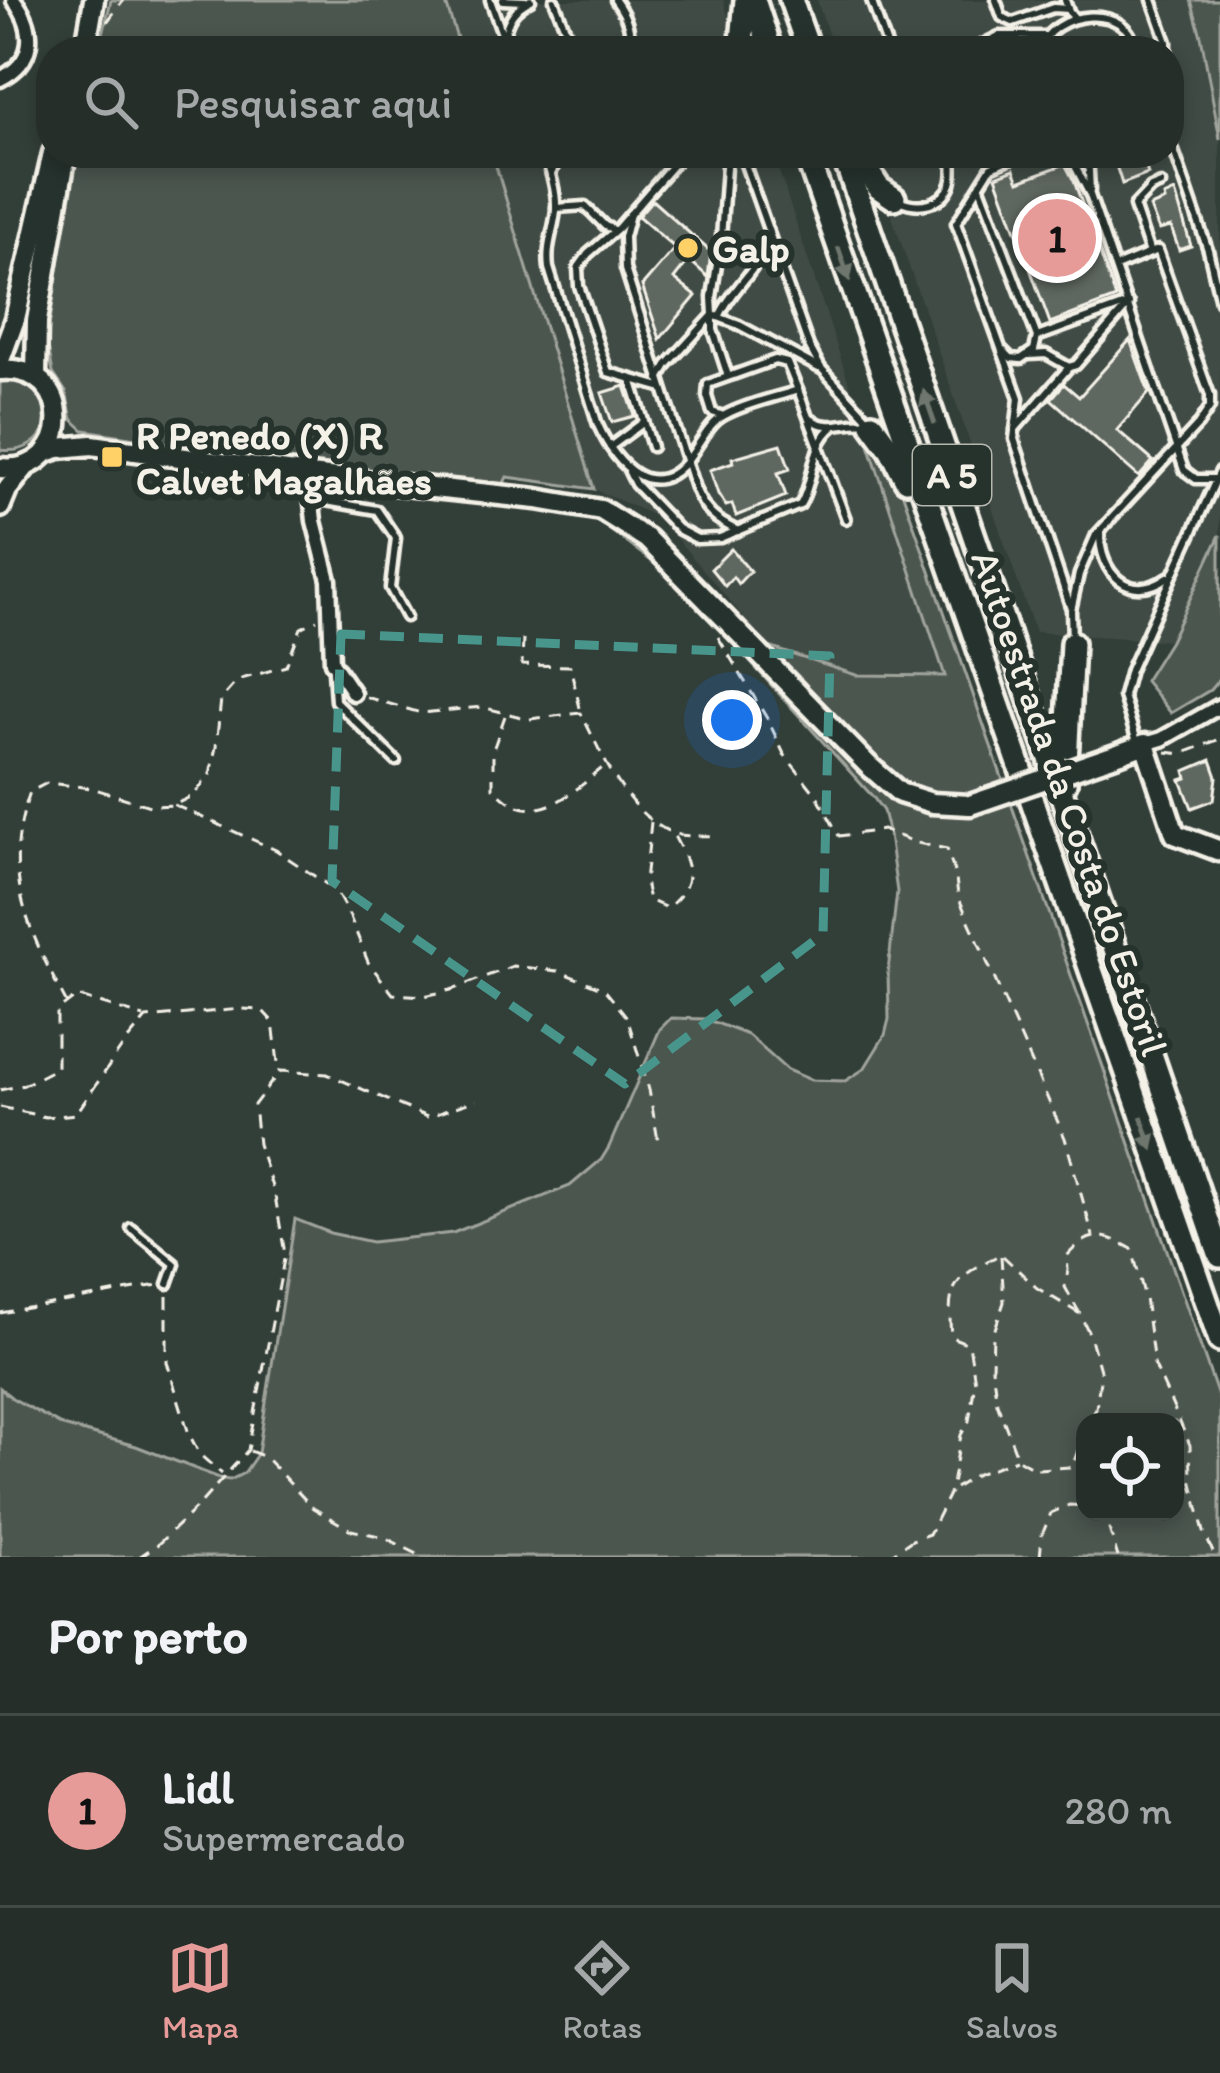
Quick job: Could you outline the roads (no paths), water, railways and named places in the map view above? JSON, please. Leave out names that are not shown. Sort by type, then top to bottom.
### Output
[{"type":"highway","points":[[744,36],[750,0]]},
{"type":"highway","points":[[750,0],[765,36]]},
{"type":"highway","points":[[791,0],[804,36]]},
{"type":"highway","name":"Autoestrada da Costa do Estoril","points":[[811,168],[1220,1340]]},
{"type":"highway","name":"Autoestrada da Costa do Estoril","points":[[848,168],[1220,1256]]},
{"type":"highway","points":[[866,168],[879,188],[895,198]]},
{"type":"highway","points":[[872,424],[891,450],[943,550]]},
{"type":"highway","points":[[1065,795],[1072,643]]},
{"type":"street","points":[[0,80],[24,62],[28,50],[21,8],[14,0]]},
{"type":"street","points":[[0,360],[15,319],[50,168]]},
{"type":"street","points":[[36,377],[35,336],[63,168]]},
{"type":"street","points":[[0,370],[36,377],[52,395],[58,418],[46,452]]},
{"type":"street","points":[[58,418],[79,441],[92,445],[601,510],[647,539],[868,765],[900,793],[932,803],[970,805],[1141,746],[1220,706]]},
{"type":"street","points":[[0,507],[26,466],[46,452],[92,445]]},
{"type":"street","points":[[0,468],[26,466]]},
{"type":"street","points":[[308,475],[329,580],[332,662],[352,693]]},
{"type":"street","points":[[1141,746],[1175,834],[1220,851]]},
{"type":"lane","points":[[490,0],[502,36]]},
{"type":"lane","points":[[503,0],[530,0]]},
{"type":"lane","points":[[505,36],[510,19],[530,0]]},
{"type":"lane","points":[[554,0],[568,36]]},
{"type":"lane","points":[[615,0],[631,36]]},
{"type":"lane","points":[[871,0],[884,36]]},
{"type":"lane","points":[[996,0],[1002,16],[1013,22],[1067,4],[1076,17]]},
{"type":"lane","points":[[1152,0],[1165,36]]},
{"type":"lane","points":[[1000,36],[1045,36],[1076,17],[1113,14],[1125,20],[1133,36]]},
{"type":"lane","points":[[549,168],[556,208],[548,245],[549,268],[598,424],[635,484],[688,536],[710,540],[800,505],[824,433],[834,426]]},
{"type":"lane","points":[[551,175],[554,168]]},
{"type":"lane","points":[[660,384],[608,372],[578,268],[668,168]]},
{"type":"lane","points":[[726,168],[712,297],[713,330],[728,376]]},
{"type":"lane","points":[[747,168],[806,338],[824,371],[872,424]]},
{"type":"lane","points":[[895,198],[912,206],[943,195],[952,180],[952,168]]},
{"type":"lane","points":[[990,168],[956,223],[1018,398],[1014,431],[1071,610]]},
{"type":"lane","points":[[1076,168],[1090,195],[1189,476],[1205,481],[1218,475]]},
{"type":"lane","points":[[1089,168],[1090,195]]},
{"type":"lane","points":[[1180,168],[1220,302]]},
{"type":"lane","points":[[1150,253],[1134,206],[1161,184]]},
{"type":"lane","points":[[980,187],[1037,337],[1034,350],[1021,359],[1011,358],[998,344]]},
{"type":"lane","points":[[556,208],[585,206],[616,230]]},
{"type":"lane","points":[[630,214],[623,263],[686,461],[708,514],[739,531]]},
{"type":"lane","points":[[660,384],[668,365],[759,263],[769,234]]},
{"type":"lane","points":[[1072,643],[1071,610],[1079,574],[1100,531],[1208,412],[1210,395],[1158,250],[1116,267]]},
{"type":"lane","points":[[1037,337],[1129,304]]},
{"type":"lane","points":[[1014,431],[1129,304]]},
{"type":"lane","points":[[716,316],[824,371]]},
{"type":"lane","points":[[1029,355],[1046,354],[1069,367]]},
{"type":"lane","points":[[721,416],[712,412],[706,389],[710,383],[783,360],[846,519]]},
{"type":"lane","points":[[631,379],[652,447]]},
{"type":"lane","points":[[626,467],[655,480],[672,475],[721,416],[798,390]]},
{"type":"lane","points":[[808,416],[818,424],[834,426],[872,424]]},
{"type":"lane","points":[[610,447],[644,422]]},
{"type":"lane","points":[[1141,746],[1123,696],[1130,670],[1218,475]]},
{"type":"lane","points":[[311,499],[377,510],[396,538],[390,588],[406,617]]},
{"type":"lane","points":[[1100,531],[1101,552],[1110,571],[1124,583],[1162,582],[1174,569]]},
{"type":"lane","points":[[1144,586],[1155,608],[1151,624]]},
{"type":"lane","points":[[332,662],[335,701],[396,761]]},
{"type":"lane","points":[[131,1228],[175,1264],[167,1284]]},
{"type":"place","name":"Lidl","points":[[1057,238]]},
{"type":"place","name":"Galp","points":[[688,248]]},
{"type":"place","name":"R Penedo (X) R Calvet Magalhães","points":[[112,457]]}]
